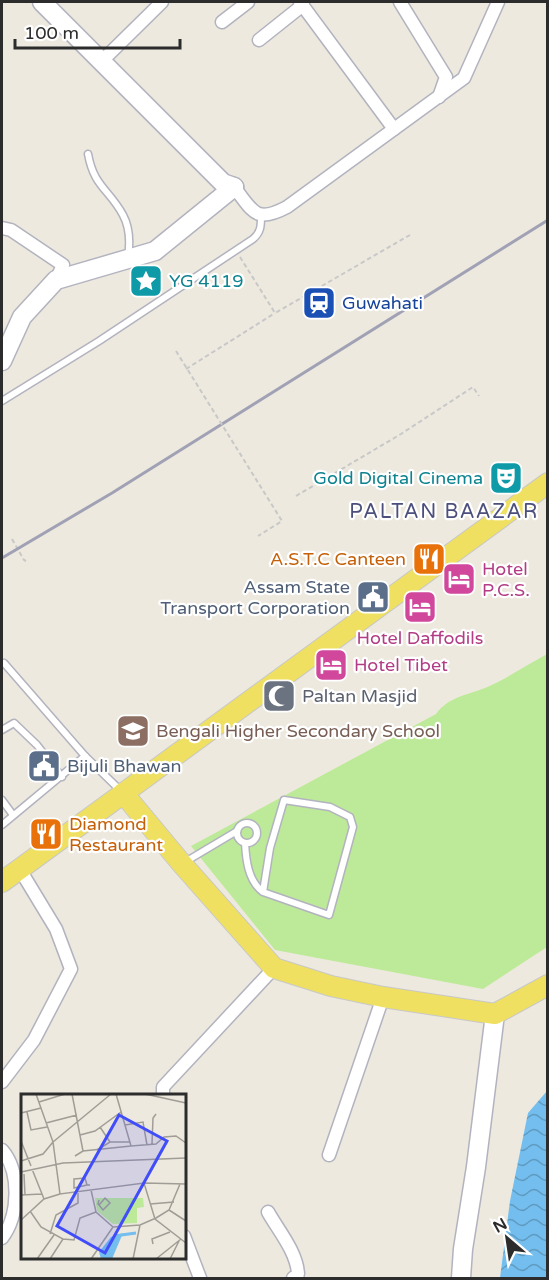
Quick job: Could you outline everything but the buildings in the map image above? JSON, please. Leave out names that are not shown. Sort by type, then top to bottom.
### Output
[{"type":"main road","points":[[2,882],[548,483]]},
{"type":"main road","points":[[123,793],[274,968],[331,986],[383,997],[495,1014],[548,985]]},
{"type":"street","points":[[42,2],[106,58]]},
{"type":"street","points":[[56,2],[223,183],[234,187],[254,212],[261,216],[270,215],[287,207],[464,78],[498,2]]},
{"type":"street","points":[[106,58],[162,2]]},
{"type":"street","points":[[222,22],[248,2]]},
{"type":"street","points":[[400,2],[446,77],[439,98]]},
{"type":"street","points":[[259,40],[302,3],[394,129]]},
{"type":"street","points":[[56,280],[155,251],[234,187]]},
{"type":"street","points":[[2,228],[10,230],[63,265],[56,280],[22,317],[2,361]]},
{"type":"street","points":[[2,1082],[34,1040],[71,969],[56,929],[19,868]]},
{"type":"street","points":[[163,1094],[163,1087],[274,968]]},
{"type":"street","points":[[329,1155],[383,997]]},
{"type":"street","points":[[461,1278],[495,1014]]},
{"type":"street","points":[[2,1150],[8,1158],[16,1191],[8,1230],[2,1238]]},
{"type":"street","points":[[268,1212],[291,1251],[298,1274],[293,1278]]},
{"type":"street","points":[[186,1241],[200,1278]]},
{"type":"lane","points":[[88,153],[97,181],[124,216],[129,238],[128,258]]},
{"type":"lane","points":[[2,401],[236,251],[258,234],[261,228],[261,216]]},
{"type":"lane","points":[[4,663],[85,756],[123,793]]},
{"type":"lane","points":[[2,730],[14,723],[37,746],[62,777]]},
{"type":"lane","points":[[2,825],[85,756]]},
{"type":"lane","points":[[2,800],[13,816]]},
{"type":"lane","points":[[245,843],[246,863],[256,887],[263,892],[329,915],[353,827],[350,817],[330,807],[284,800],[270,848],[263,892]]},
{"type":"lane","points":[[182,864],[237,831],[245,823],[253,825],[257,831],[256,839],[245,843]]},
{"type":"lane","points":[[237,831],[238,838],[245,843]]},
{"type":"path","points":[[186,369],[275,313],[410,235]]},
{"type":"path","points":[[236,251],[275,313]]},
{"type":"path","points":[[176,351],[282,521],[258,536]]},
{"type":"path","points":[[296,496],[402,434],[473,387],[478,396]]},
{"type":"path","points":[[12,539],[26,561]]},
{"type":"green space","points":[[547,654],[547,947],[483,989],[275,950],[191,846],[436,714],[452,700],[485,688]]},
{"type":"water","points":[[547,1091],[547,1278],[500,1278],[510,1201],[528,1113]]},
{"type":"railway","points":[[2,558],[112,493],[548,220]]},
{"type":"place","name":"YG 4119","points":[[146,281]]},
{"type":"place","name":"Guwahati","points":[[319,303]]},
{"type":"place","name":"Gold Digital Cinema","points":[[506,478]]},
{"type":"place","name":"A.S.T.C Canteen","points":[[429,559]]},
{"type":"place","name":"Hotel P.C.S.","points":[[459,579]]},
{"type":"place","name":"Assam State Transport Corporation","points":[[373,597]]},
{"type":"place","name":"Hotel Daffodils","points":[[420,607]]},
{"type":"place","name":"Hotel Tibet","points":[[331,665]]},
{"type":"place","name":"Paltan Masjid","points":[[279,696]]},
{"type":"place","name":"Bengali Higher Secondary School","points":[[133,731]]},
{"type":"place","name":"Bijuli Bhawan","points":[[44,766]]},
{"type":"place","name":"Diamond Restaurant","points":[[46,834]]},
{"type":"district","name":"PALTAN BAAZAR","points":[[444,511]]}]
